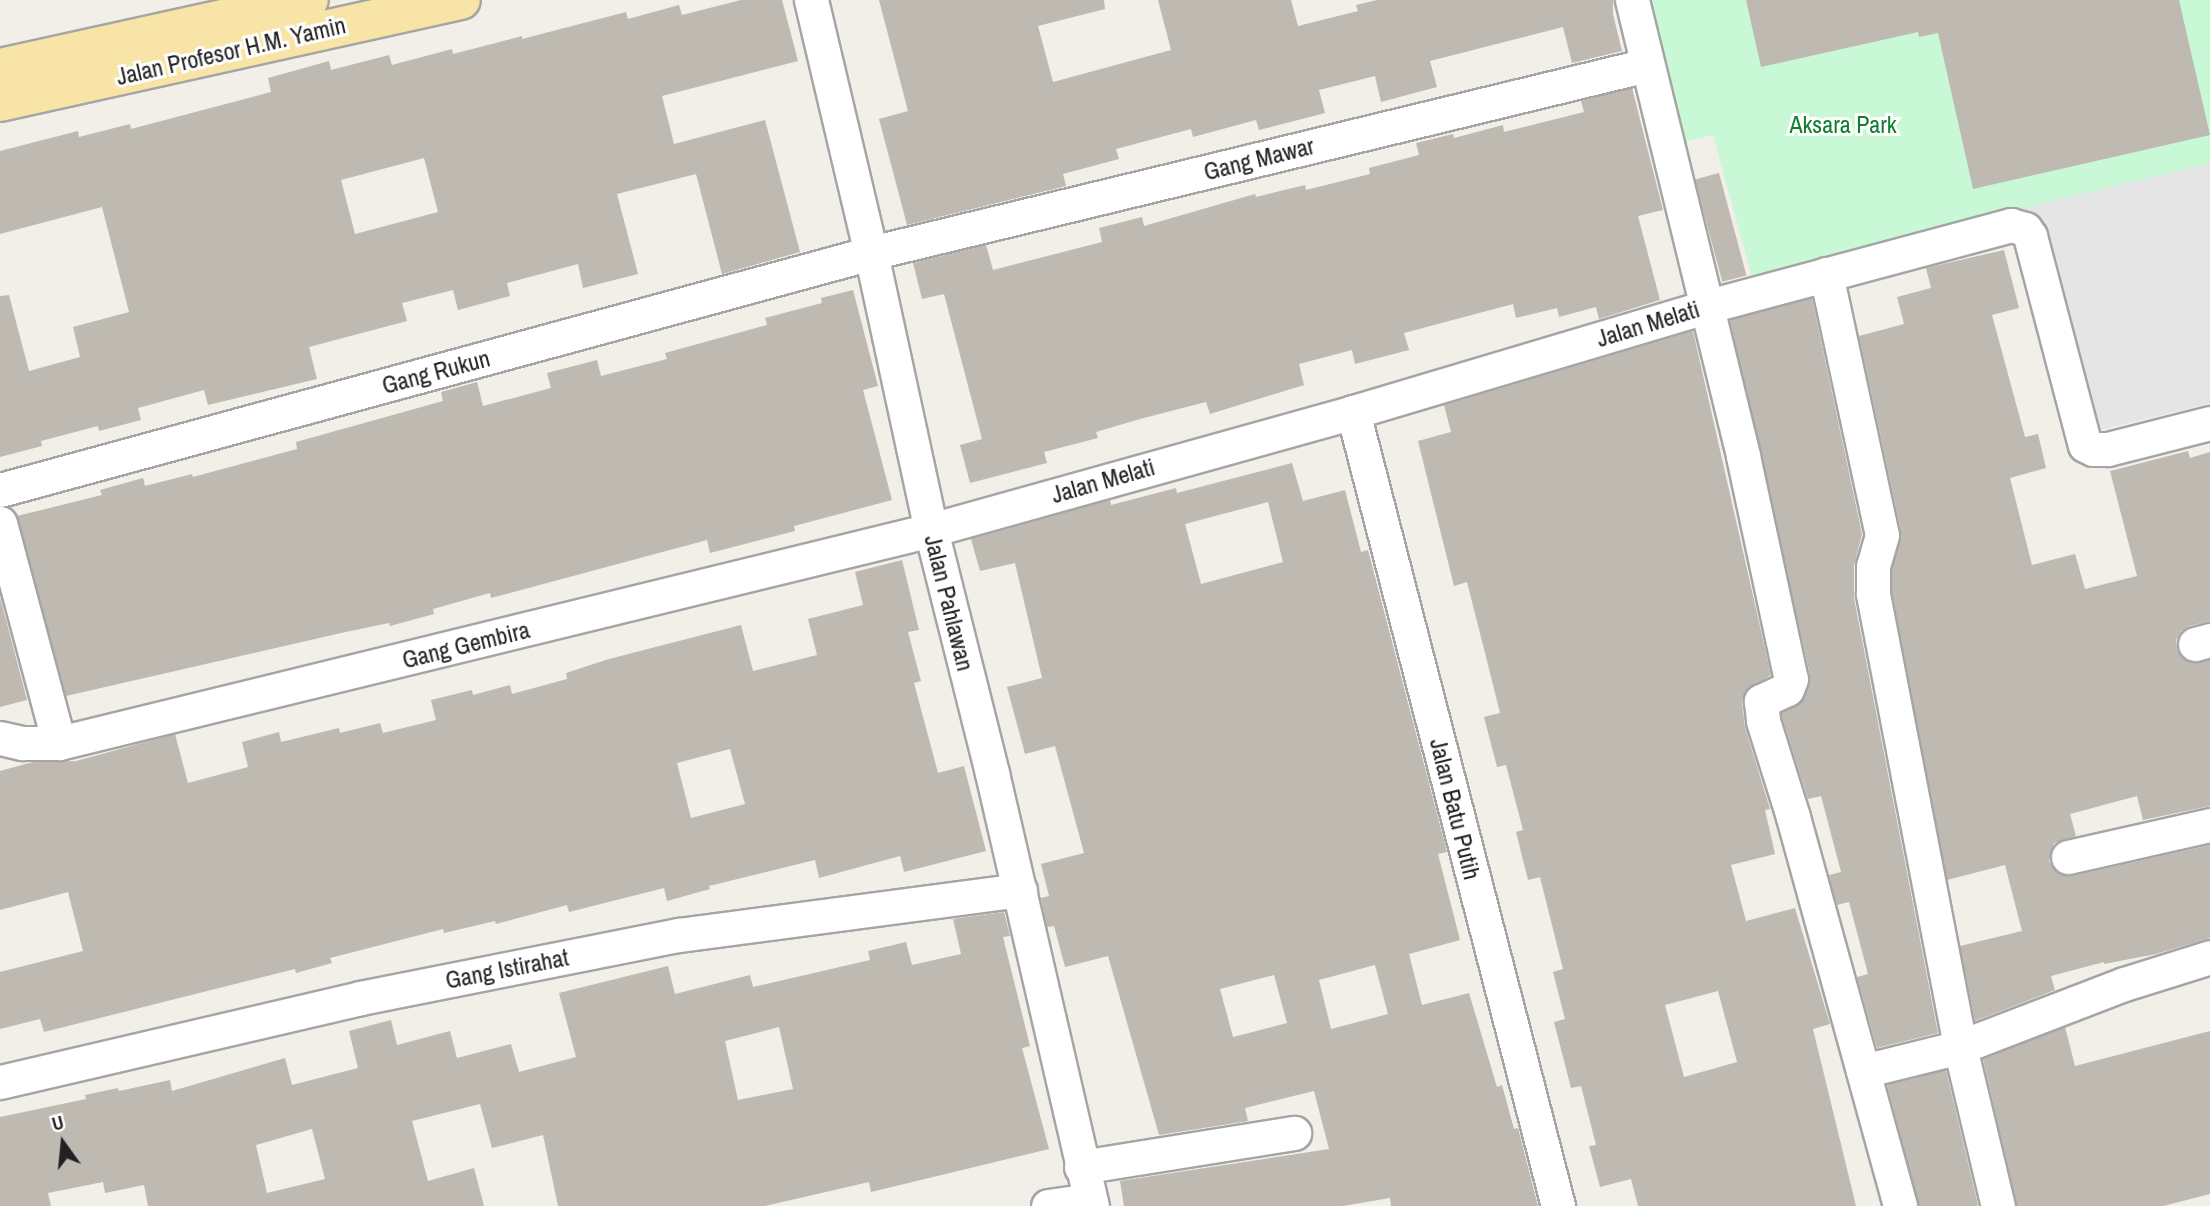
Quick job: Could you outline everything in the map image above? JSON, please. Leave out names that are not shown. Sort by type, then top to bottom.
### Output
[{"type":"main road","name":"Jalan Profesor H.M. Yamin","points":[[0,68],[309,0]]},
{"type":"main road","name":"Jalan Profesor H.M. Yamin","points":[[0,103],[461,0]]},
{"type":"street","name":"Jalan Pahlawan","points":[[811,0],[871,253],[930,530],[1020,890],[1091,1203]]},
{"type":"street","points":[[1632,0],[1742,456],[1791,679],[1787,688],[1761,701],[1763,721],[1900,1206]]},
{"type":"street","name":"Gang Mawar","points":[[871,253],[1647,65]]},
{"type":"street","name":"Jalan Melati","points":[[930,530],[1353,412],[1705,307],[2001,227],[2019,226],[2030,236],[2085,444],[2093,449],[2108,449],[2210,423]]},
{"type":"street","name":"Gang Rukun","points":[[0,490],[871,253]]},
{"type":"street","points":[[1826,274],[1882,535],[1873,566],[1872,594],[1960,1047],[1998,1206]]},
{"type":"street","name":"Jalan Batu Putih","points":[[1353,412],[1558,1206]]},
{"type":"street","points":[[0,523],[59,743]]},
{"type":"street","name":"Gang Gembira","points":[[0,738],[22,743],[59,743],[930,530]]},
{"type":"street","points":[[2068,857],[2210,825]]},
{"type":"street","name":"Gang Istirahat","points":[[0,1082],[360,998],[679,935],[1020,890]]},
{"type":"street","points":[[1863,1071],[1960,1047],[2124,984],[2210,957]]},
{"type":"street","points":[[1082,1167],[1294,1133]]},
{"type":"street","points":[[1048,1206],[1091,1203]]},
{"type":"green space","name":"Aksara Park","points":[[1627,0],[2210,0],[2210,403],[2015,210],[1752,277],[1713,135],[1662,148]]},
{"type":"shaded area","points":[[2210,163],[2210,403],[2071,437],[2015,210]]},
{"type":"building","points":[[741,0],[782,0],[798,61],[662,96],[674,144],[765,120],[800,252],[722,274],[696,174],[617,194],[638,274],[583,288],[578,264],[507,283],[510,296],[458,310],[453,290],[402,303],[407,321],[309,347],[317,379],[208,405],[204,390],[138,408],[141,420],[99,431],[98,426],[41,441],[42,446],[0,457],[0,296],[9,295],[29,371],[80,357],[73,327],[129,312],[102,207],[0,234],[0,151],[78,131],[79,137],[130,124],[131,129],[271,92],[268,78],[329,61],[331,70],[389,55],[392,65],[452,49],[453,54],[522,36],[522,39],[626,12],[628,19],[679,5],[682,15]],"holes":[[[424,158],[438,212],[355,234],[341,180]]]},
{"type":"building","points":[[879,0],[1104,0],[1105,9],[1038,26],[1053,82],[1171,50],[1158,0],[1291,0],[1298,26],[1358,11],[1356,5],[1377,0],[1613,0],[1613,14],[1622,51],[1572,63],[1563,27],[1430,61],[1437,87],[1381,102],[1375,76],[1319,90],[1325,113],[1259,130],[1256,120],[1193,137],[1191,129],[1116,149],[1119,159],[1063,174],[1066,186],[907,225],[879,119],[908,111]]},
{"type":"building","points":[[1746,0],[2179,0],[2210,135],[1973,189],[1938,33],[1919,37],[1918,32],[1761,67]]},
{"type":"building","points":[[1632,88],[1663,210],[1638,216],[1660,300],[1599,319],[1596,307],[1559,317],[1557,308],[1516,318],[1513,304],[1404,333],[1409,350],[1355,364],[1352,350],[1299,364],[1304,385],[1210,414],[1206,402],[1140,419],[1096,432],[1098,438],[1044,452],[1047,463],[970,483],[960,445],[982,439],[944,294],[922,299],[913,263],[986,245],[993,270],[1102,242],[1099,228],[1142,217],[1144,226],[1255,194],[1256,197],[1305,185],[1306,190],[1370,174],[1369,168],[1419,155],[1416,143],[1453,134],[1454,138],[1503,125],[1504,132],[1584,112],[1581,101]]},
{"type":"building","points":[[1719,173],[1746,275],[1722,282],[1695,179]]},
{"type":"building","points":[[2004,250],[2019,308],[1992,315],[2025,437],[2038,434],[2046,468],[2010,478],[2032,565],[2075,554],[2085,589],[2137,576],[2110,471],[2188,451],[2190,458],[2210,452],[2210,621],[2189,626],[2181,631],[2176,640],[2177,650],[2182,658],[2191,663],[2210,660],[2210,806],[2143,820],[2137,796],[2070,814],[2076,836],[2054,843],[2049,861],[2054,870],[2072,876],[2210,845],[2210,938],[2156,954],[2104,962],[2051,976],[2055,990],[1975,1021],[1960,946],[2022,931],[2005,865],[1947,880],[1892,592],[1892,569],[1901,531],[1859,336],[1904,324],[1897,297],[1931,288],[1926,268]]},
{"type":"building","points":[[853,290],[878,386],[863,390],[892,500],[794,526],[795,531],[710,553],[707,540],[491,598],[490,593],[433,609],[434,614],[390,626],[389,623],[341,633],[66,696],[17,516],[102,495],[100,490],[143,478],[145,486],[192,474],[193,477],[297,449],[296,442],[443,401],[441,392],[477,382],[483,406],[551,388],[547,373],[597,360],[601,376],[667,359],[665,353],[767,325],[765,318],[822,303],[821,298]]},
{"type":"building","points":[[1812,298],[1862,534],[1854,566],[1854,598],[1938,1033],[1877,1048],[1857,977],[1868,974],[1849,902],[1837,905],[1829,875],[1841,872],[1821,796],[1808,799],[1782,717],[1782,713],[1804,697],[1810,675],[1730,320]]},
{"type":"building","points":[[1693,331],[1771,675],[1745,691],[1742,703],[1745,727],[1770,809],[1765,810],[1775,854],[1731,865],[1746,921],[1795,908],[1830,1024],[1813,1029],[1856,1206],[1638,1206],[1631,1179],[1600,1187],[1589,1146],[1596,1145],[1581,1086],[1571,1088],[1554,1022],[1565,1019],[1553,972],[1563,969],[1540,877],[1528,880],[1516,832],[1523,830],[1506,765],[1497,767],[1484,717],[1500,713],[1485,653],[1467,582],[1454,586],[1418,441],[1451,432],[1444,405]],"holes":[[[1718,991],[1737,1062],[1684,1077],[1665,1005]]]},
{"type":"building","points":[[1292,463],[1303,501],[1345,490],[1361,552],[1368,550],[1447,852],[1438,854],[1460,940],[1409,954],[1422,1005],[1469,993],[1497,1087],[1502,1085],[1514,1129],[1518,1128],[1538,1206],[1391,1206],[1390,1198],[1343,1206],[1124,1206],[1120,1181],[1329,1149],[1314,1091],[1245,1108],[1248,1121],[1159,1135],[1108,956],[1065,967],[1054,926],[1047,927],[1041,898],[1049,896],[1041,864],[1084,853],[1055,746],[1025,754],[1007,687],[1042,678],[1015,563],[980,571],[971,539],[1110,500],[1111,505],[1176,488],[1177,493]],"holes":[[[1268,502],[1283,562],[1201,584],[1185,524]],[[1375,965],[1388,1014],[1331,1029],[1319,980]],[[1274,975],[1287,1023],[1233,1037],[1220,989]]]},
{"type":"building","points":[[902,560],[919,630],[908,632],[921,681],[914,683],[938,773],[964,766],[986,851],[904,872],[900,856],[819,878],[815,860],[709,886],[710,889],[667,901],[664,888],[569,912],[567,905],[496,924],[495,921],[444,933],[443,929],[330,958],[332,963],[296,973],[295,969],[44,1032],[40,1019],[0,1029],[0,972],[83,951],[68,892],[0,910],[0,771],[33,762],[76,761],[175,734],[188,783],[248,767],[242,742],[279,732],[281,742],[339,728],[340,733],[380,723],[383,733],[436,720],[431,700],[472,690],[473,695],[510,685],[512,694],[567,679],[566,673],[609,659],[741,625],[753,671],[817,655],[808,619],[863,605],[855,572]],"holes":[[[730,749],[745,804],[691,818],[677,763]]]},
{"type":"building","points":[[0,597],[27,700],[0,707]]},
{"type":"building","points":[[1004,912],[1010,936],[1003,937],[1030,1046],[1022,1048],[1049,1149],[871,1192],[869,1182],[765,1206],[558,1206],[543,1135],[492,1148],[480,1104],[412,1121],[428,1181],[474,1168],[484,1206],[148,1206],[144,1185],[105,1193],[103,1182],[48,1193],[51,1206],[0,1206],[0,1117],[86,1099],[85,1095],[170,1080],[172,1091],[285,1058],[292,1085],[358,1068],[349,1031],[391,1020],[397,1045],[450,1031],[457,1058],[511,1044],[519,1072],[576,1057],[559,993],[668,966],[675,994],[750,975],[753,987],[870,960],[868,951],[906,942],[912,965],[961,954],[953,919]],"holes":[[[779,1027],[793,1089],[738,1100],[725,1041]],[[312,1129],[325,1179],[267,1193],[256,1145]]]},
{"type":"building","points":[[2065,1027],[2075,1066],[2210,1031],[2210,1194],[2163,1206],[2017,1206],[1983,1059]]},
{"type":"building","points":[[1946,1070],[1978,1205],[1976,1206],[1919,1206],[1887,1085]]}]
